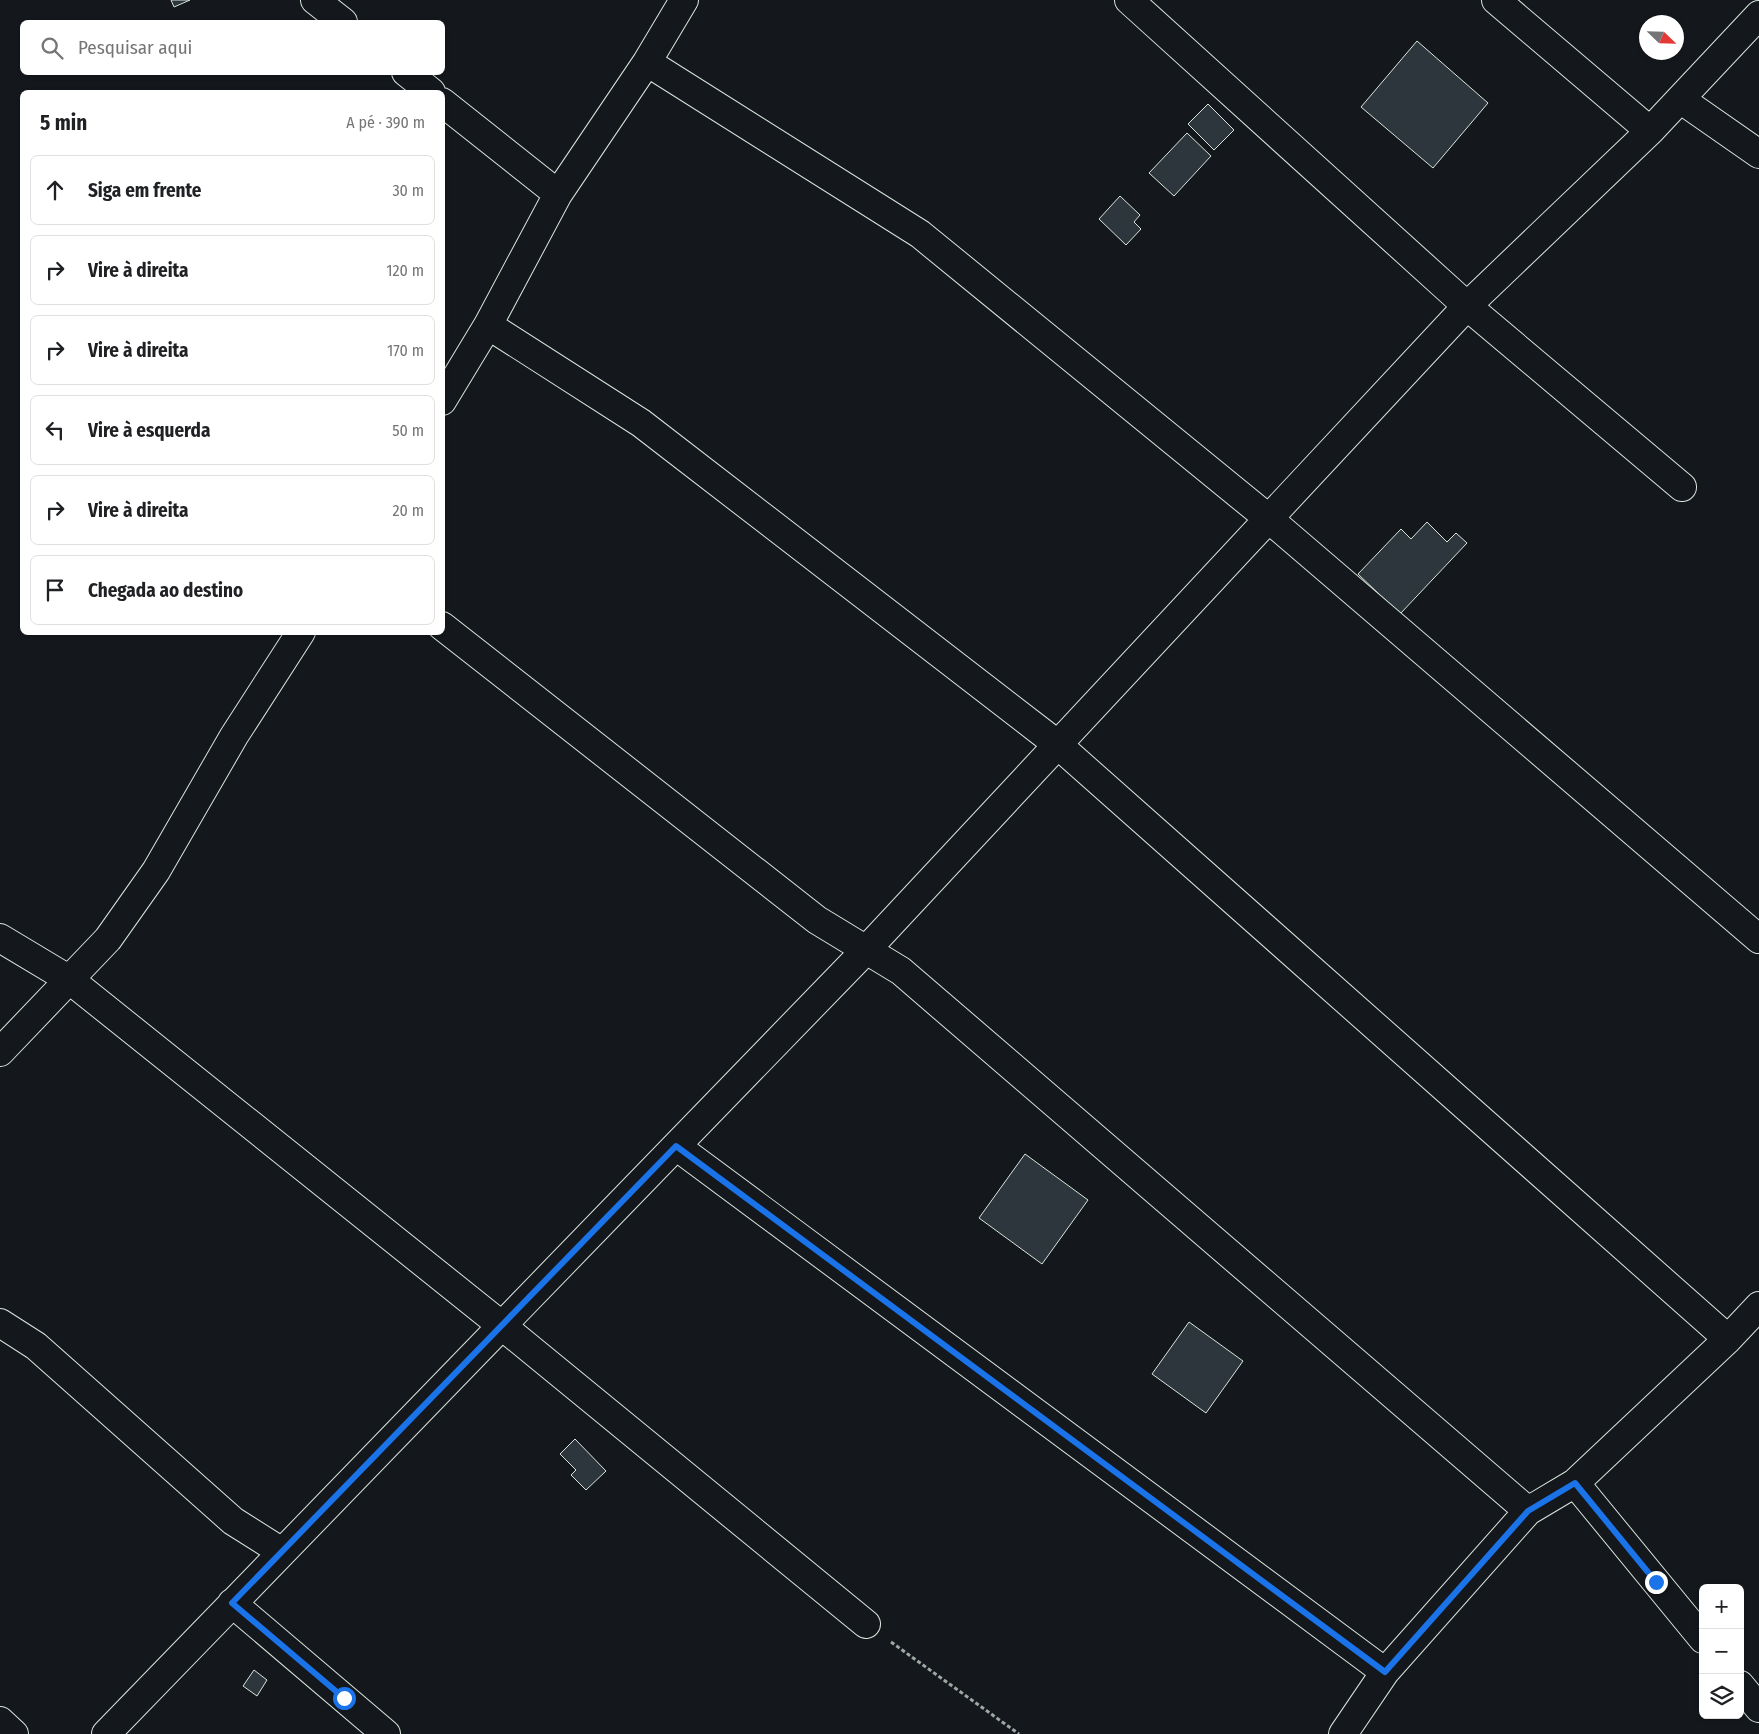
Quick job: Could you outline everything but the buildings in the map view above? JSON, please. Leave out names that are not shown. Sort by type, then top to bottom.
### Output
[{"type":"street","points":[[315,0],[341,20]]},
{"type":"street","points":[[445,396],[488,325],[558,194],[647,62],[684,0]]},
{"type":"street","points":[[1129,0],[1467,306],[1682,487]]},
{"type":"street","points":[[1496,0],[1650,131]]},
{"type":"street","points":[[106,1734],[867,949],[1467,306],[1650,131],[1759,15]]},
{"type":"street","points":[[647,62],[920,234],[1269,519],[1759,939]]},
{"type":"street","points":[[410,75],[428,90]]},
{"type":"street","points":[[1680,99],[1759,154]]},
{"type":"street","points":[[445,104],[558,194]]},
{"type":"street","points":[[488,325],[641,423],[1057,744],[1728,1339]]},
{"type":"street","points":[[445,628],[817,920],[901,971],[1528,1511]]},
{"type":"street","points":[[0,1052],[108,939],[156,871],[234,736],[299,635]]},
{"type":"street","points":[[0,938],[70,980],[501,1325],[866,1624]]},
{"type":"street","points":[[676,1146],[1385,1672]]},
{"type":"street","points":[[1343,1734],[1385,1672],[1528,1511],[1575,1483],[1756,1315]]},
{"type":"street","points":[[0,1324],[36,1346],[233,1521],[282,1552]]},
{"type":"street","points":[[1575,1483],[1699,1634]]},
{"type":"street","points":[[232,1603],[386,1734]]},
{"type":"street","points":[[1744,1690],[1759,1708]]},
{"type":"street","points":[[0,1721],[14,1734]]},
{"type":"path","points":[[866,1624],[1019,1734]]},
{"type":"route","points":[[344,1698],[232,1603],[676,1146],[1385,1672],[1528,1511],[1575,1483],[1656,1582]]}]
